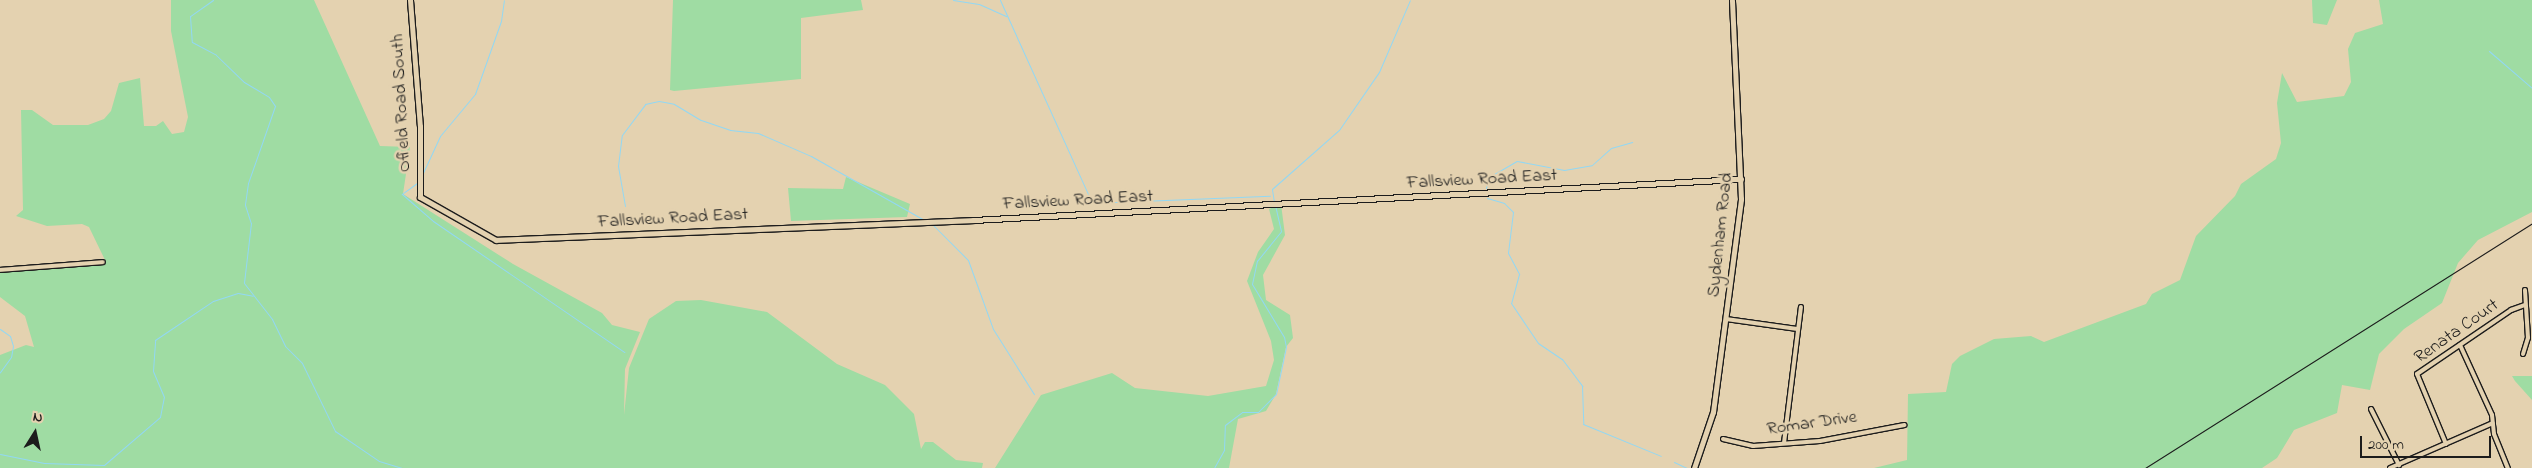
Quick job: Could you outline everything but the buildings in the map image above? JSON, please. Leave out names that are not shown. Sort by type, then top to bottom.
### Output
[{"type":"street","name":"Ofield Road South","points":[[410,0],[420,126],[420,197],[424,203]]},
{"type":"street","name":"Sydenham Road","points":[[1694,468],[1710,430],[1726,319],[1741,179],[1732,0]]},
{"type":"street","name":"Fallsview Road East","points":[[424,203],[490,238],[503,241],[1741,179]]},
{"type":"street","points":[[0,270],[103,262]]},
{"type":"street","name":"Renata Court","points":[[2524,290],[2528,344],[2524,354]]},
{"type":"street","name":"Renata Court","points":[[2446,444],[2417,374],[2460,345],[2526,305]]},
{"type":"street","points":[[1784,443],[1801,308]]},
{"type":"street","points":[[1726,319],[1797,329]]},
{"type":"street","points":[[2460,345],[2493,423],[2494,434],[2508,468]]},
{"type":"street","points":[[2371,409],[2399,465]]},
{"type":"street","points":[[2390,468],[2493,423]]},
{"type":"street","name":"Romar Drive","points":[[1723,439],[1753,446],[1820,441],[1905,425]]},
{"type":"green space","points":[[171,0],[314,0],[380,146],[410,147],[403,194],[513,264],[602,313],[612,325],[640,332],[625,369],[624,415],[629,368],[649,319],[676,301],[701,300],[767,312],[837,364],[885,385],[914,414],[921,449],[925,442],[933,442],[956,460],[983,463],[982,468],[0,468],[0,355],[26,345],[34,347],[25,316],[0,297],[0,273],[102,264],[105,260],[89,227],[82,224],[47,226],[16,216],[23,210],[21,110],[32,110],[53,125],[88,125],[104,119],[111,111],[119,83],[140,78],[144,126],[156,126],[163,121],[172,134],[184,132],[188,117],[171,31]]},
{"type":"green space","points":[[673,0],[861,0],[863,10],[801,18],[801,79],[674,91],[670,90]]},
{"type":"green space","points":[[2312,0],[2337,0],[2327,25],[2313,23]]},
{"type":"green space","points":[[2379,0],[2532,0],[2532,212],[2478,240],[2458,263],[2442,303],[2404,329],[2379,354],[2370,390],[2342,385],[2337,413],[2294,430],[2277,458],[2262,468],[1874,468],[1907,460],[1908,394],[1946,392],[1952,364],[1960,356],[1994,339],[2031,336],[2044,342],[2146,304],[2152,294],[2180,280],[2196,236],[2235,196],[2241,184],[2276,159],[2281,143],[2277,103],[2282,73],[2297,102],[2344,96],[2351,82],[2348,49],[2355,33],[2383,24]]},
{"type":"green space","points":[[846,177],[910,204],[907,217],[791,221],[788,188],[843,189]]},
{"type":"green space","points":[[1281,204],[1285,235],[1263,275],[1266,300],[1290,315],[1293,338],[1286,347],[1276,394],[1266,411],[1238,419],[1229,468],[995,468],[1041,395],[1112,373],[1135,388],[1208,396],[1266,386],[1274,360],[1271,341],[1247,281],[1258,252],[1274,229],[1269,209]]},
{"type":"green space","points":[[2512,376],[2532,376],[2532,400],[2515,381]]},
{"type":"waterway","points":[[213,0],[190,16],[192,42],[216,55],[244,82],[269,97],[275,106],[248,183],[245,205],[251,223],[244,283],[272,319],[285,346],[302,363],[335,431],[379,461],[402,468]]},
{"type":"waterway","points":[[422,175],[440,136],[475,94],[501,21],[504,0]]},
{"type":"waterway","points":[[953,0],[979,4],[1006,16]]},
{"type":"waterway","points":[[1000,0],[1092,203],[1270,196]]},
{"type":"waterway","points":[[1274,202],[1272,189],[1339,130],[1379,72],[1410,0]]},
{"type":"waterway","points":[[2489,51],[2532,88]]},
{"type":"waterway","points":[[625,206],[618,166],[622,135],[645,104],[659,101],[674,104],[701,120],[730,130],[758,133],[811,156],[924,220]]},
{"type":"waterway","points":[[1486,188],[1489,177],[1517,161],[1564,170],[1592,165],[1611,148],[1632,142]]},
{"type":"waterway","points":[[417,183],[402,194],[433,221],[624,352]]},
{"type":"waterway","points":[[1487,198],[1504,203],[1513,212],[1508,253],[1519,274],[1511,303],[1538,343],[1562,359],[1582,386],[1583,424],[1661,456]]},
{"type":"waterway","points":[[1214,468],[1224,450],[1225,425],[1242,412],[1258,412],[1276,394],[1286,347],[1284,337],[1252,284],[1257,261],[1281,231],[1275,205]]},
{"type":"waterway","points":[[932,224],[968,260],[993,329],[1034,394]]},
{"type":"waterway","points":[[0,454],[44,463],[104,465],[160,417],[164,397],[153,371],[155,340],[213,301],[238,293],[253,296]]},
{"type":"waterway","points":[[0,329],[10,336],[13,346],[11,357],[0,372]]},
{"type":"waterway","points":[[1674,462],[1687,468]]},
{"type":"railway","points":[[2145,468],[2532,223]]}]
